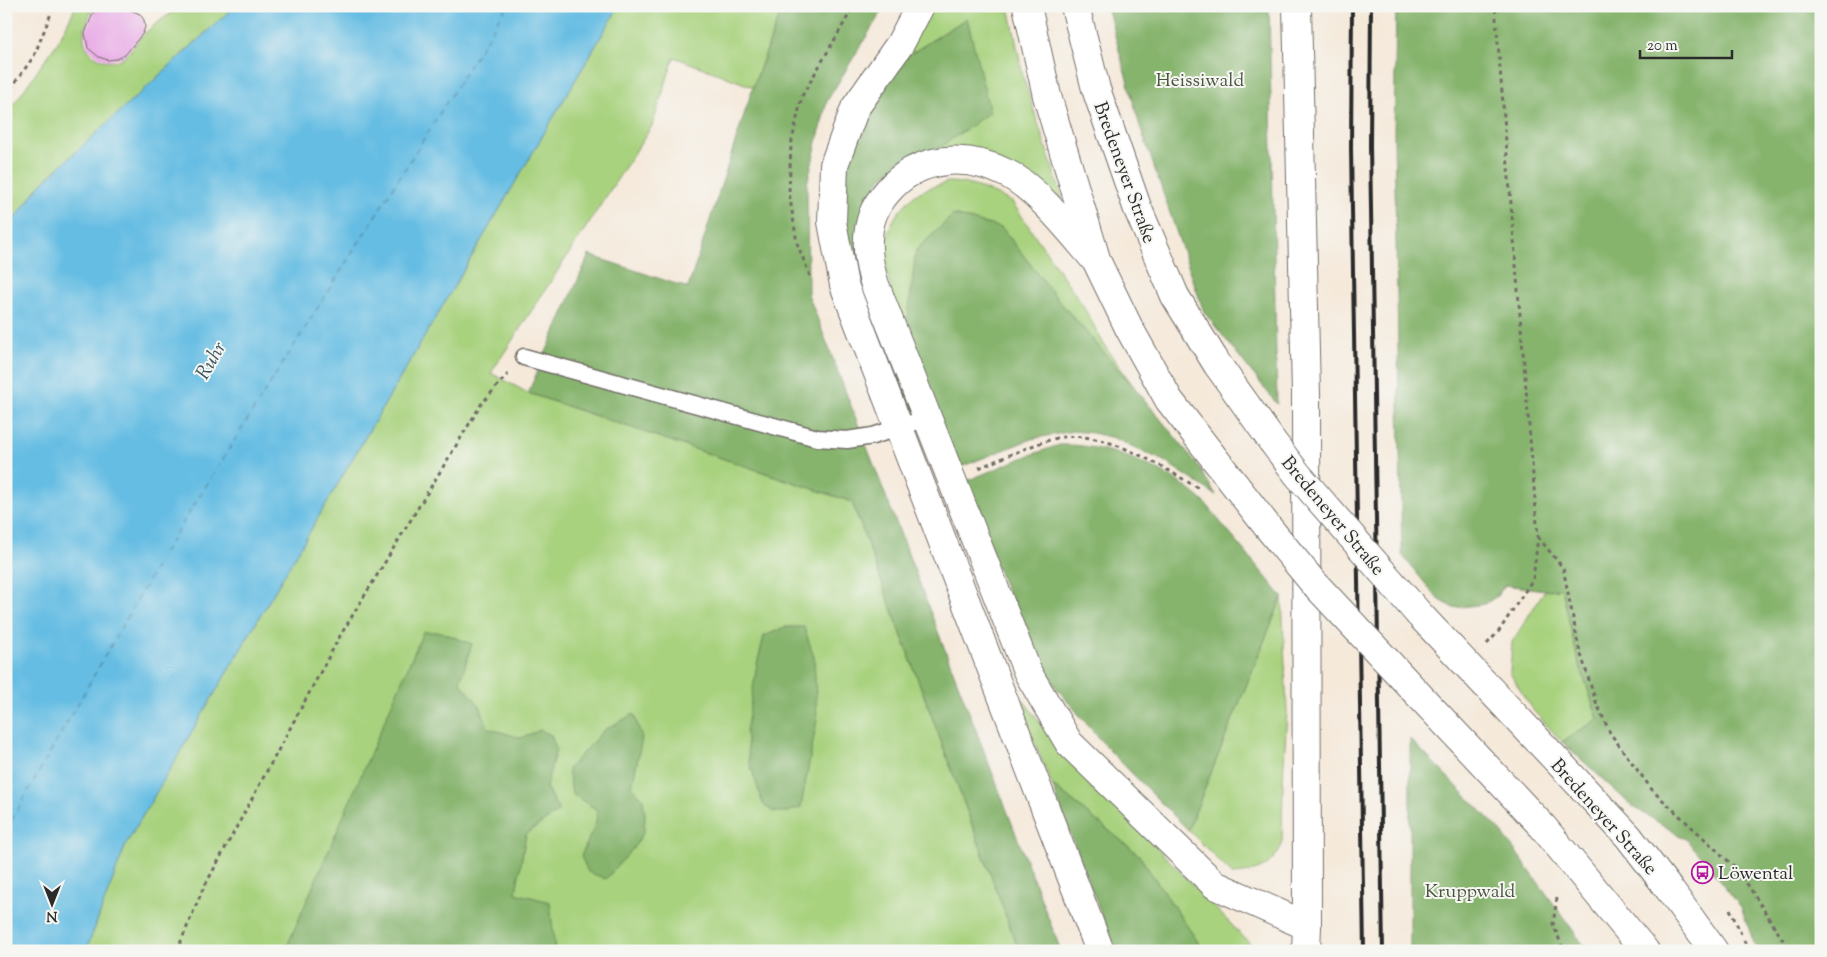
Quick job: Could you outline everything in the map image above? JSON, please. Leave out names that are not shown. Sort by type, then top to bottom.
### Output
[{"type":"main road","points":[[920,6],[900,44],[855,108],[834,165],[832,222],[844,284],[898,429],[1100,951]]},
{"type":"main road","points":[[1027,6],[1047,96],[1097,262],[1129,328],[1170,400],[1312,581],[1543,827],[1645,951]]},
{"type":"main road","name":"Bredeneyer Straße","points":[[1076,6],[1096,89],[1137,206],[1175,296],[1217,364],[1304,482],[1419,614],[1628,836],[1714,951]]},
{"type":"main road","points":[[1297,6],[1306,394],[1307,938]]},
{"type":"main road","points":[[1097,262],[1030,188],[999,170],[976,163],[940,160],[914,169],[895,183],[882,198],[873,213],[869,229],[869,267],[875,285],[1028,673],[1069,743],[1215,885],[1307,938]]},
{"type":"lane","points":[[524,357],[817,438],[848,440],[873,436],[927,418]]},
{"type":"path","points":[[6,95],[34,56],[54,6]]},
{"type":"path","points":[[1468,666],[1499,631],[1533,579],[1538,537],[1496,6]]},
{"type":"path","points":[[177,951],[202,891],[340,636],[482,403],[524,357]]},
{"type":"path","points":[[972,471],[1054,439],[1075,436],[1126,449],[1158,464],[1204,491]]},
{"type":"path","points":[[1538,537],[1563,568],[1579,648],[1596,702],[1610,733],[1653,790],[1739,871],[1790,951]]},
{"type":"path","points":[[1558,898],[1553,924],[1564,951]]},
{"type":"path","points":[[1730,909],[1748,951]]},
{"type":"green space","points":[[199,5],[235,6],[41,184],[6,230],[6,115],[58,42],[76,6],[94,7],[84,29],[84,41],[86,47],[93,55],[103,60],[111,61],[123,58],[148,30],[182,7]]},
{"type":"green space","points":[[619,6],[783,6],[753,87],[674,57],[652,126],[491,373],[528,393],[852,502],[1019,951],[86,951],[126,844]]},
{"type":"green space","points":[[783,6],[885,6],[827,101],[807,184],[808,294],[1061,951],[1019,951],[852,502],[528,393],[589,255],[688,288],[753,87]]},
{"type":"green space","points":[[929,6],[1009,6],[1023,77],[1067,212],[938,149],[967,18],[895,64]]},
{"type":"green space","name":"Heissiwald","points":[[1107,6],[1269,6],[1277,404],[1204,312],[1139,123]]},
{"type":"green space","points":[[1396,6],[1821,6],[1821,951],[1757,951],[1741,907],[1687,840],[1632,806],[1562,742],[1598,719],[1577,657],[1562,589],[1545,590],[1505,585],[1497,596],[1485,604],[1453,608],[1437,598],[1402,555],[1394,137]]},
{"type":"green space","points":[[967,18],[990,112],[938,149],[908,159],[880,179],[864,209],[860,271],[852,272],[845,242],[846,168],[854,135],[895,64]]},
{"type":"green space","points":[[948,182],[957,182],[989,191],[1012,202],[1082,304],[1106,348],[1135,388],[1059,301],[1002,228],[906,334],[890,287],[886,254],[887,238],[892,222],[911,198],[919,192]]},
{"type":"green space","points":[[953,215],[1002,228],[1059,301],[1135,388],[1197,464],[1216,495],[1164,461],[1114,438],[1093,433],[1073,431],[1031,439],[958,468],[906,334],[916,250]]},
{"type":"green space","points":[[1059,445],[1077,445],[1116,453],[1154,468],[1188,488],[1202,500],[1282,597],[1188,830],[1108,749],[1054,685],[1040,662],[1002,580],[964,482]]},
{"type":"green space","points":[[1562,589],[1577,657],[1598,719],[1562,742],[1531,708],[1510,673],[1512,642],[1545,590]]},
{"type":"green space","points":[[1282,597],[1287,712],[1282,845],[1272,860],[1262,868],[1255,871],[1232,874],[1188,830]]},
{"type":"green space","points":[[785,627],[804,627],[814,657],[817,720],[801,807],[788,812],[773,812],[763,804],[749,761],[746,732],[757,664],[764,636]]},
{"type":"green space","points":[[423,632],[441,632],[472,644],[460,682],[480,706],[488,728],[521,738],[540,730],[551,735],[556,749],[546,787],[559,811],[526,834],[516,893],[550,902],[555,951],[285,951]]},
{"type":"green space","points":[[1016,691],[1061,749],[1257,951],[1204,951],[1138,854],[1052,785],[1015,694]]},
{"type":"green space","points":[[634,714],[642,738],[632,786],[643,799],[644,831],[635,846],[606,879],[588,872],[581,856],[596,823],[597,810],[572,794],[568,769],[604,730]]},
{"type":"green space","name":"Kruppwald","points":[[1410,739],[1500,830],[1588,951],[1410,951]]},
{"type":"green space","points":[[1052,785],[1138,854],[1204,951],[1115,951]]},
{"type":"water","name":"Ruhr","points":[[235,6],[619,6],[126,844],[86,951],[6,951],[6,230],[41,184]]},
{"type":"building","points":[[96,6],[121,6],[140,14],[144,20],[145,27],[143,33],[125,55],[117,59],[108,60],[99,57],[88,48],[85,33]]},
{"type":"ferry route","points":[[6,830],[162,556],[507,6]]},
{"type":"railway","points":[[1352,6],[1351,148],[1364,951]]},
{"type":"railway","points":[[1371,6],[1370,146],[1383,951]]},
{"type":"place","name":"Löwental","points":[[1702,872]]}]
